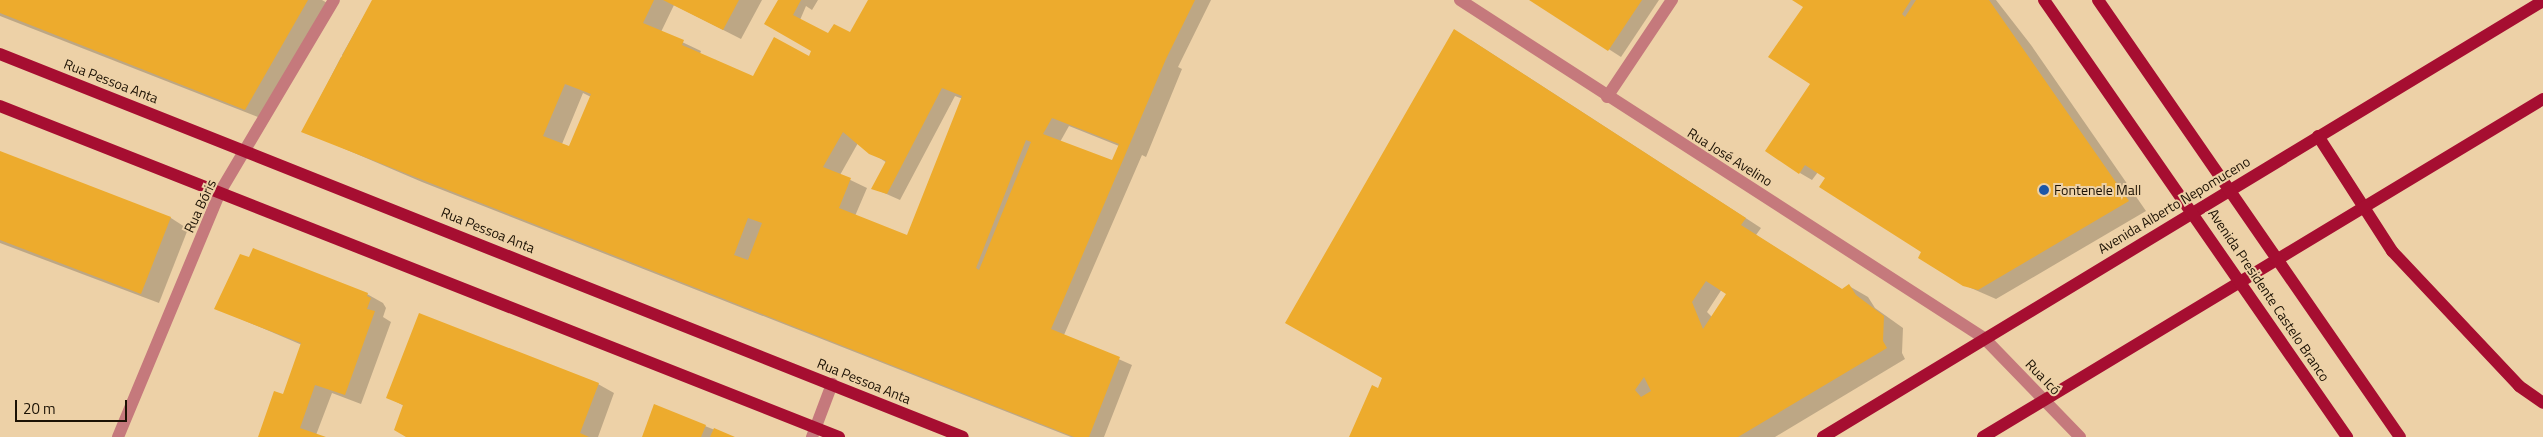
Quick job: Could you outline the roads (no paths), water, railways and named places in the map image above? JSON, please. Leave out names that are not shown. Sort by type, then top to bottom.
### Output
[{"type":"main road","name":"Avenida Presidente Castelo Branco","points":[[2044,0],[2171,178],[2348,437]]},
{"type":"main road","name":"Avenida Presidente Castelo Branco","points":[[2098,0],[2400,437]]},
{"type":"main road","name":"Avenida Alberto Nepomuceno","points":[[1823,437],[2543,1]]},
{"type":"main road","name":"Rua Pessoa Anta","points":[[0,54],[246,150],[963,437]]},
{"type":"main road","points":[[1983,437],[2046,402],[2543,99]]},
{"type":"main road","points":[[0,106],[220,192],[814,432],[839,437]]},
{"type":"main road","points":[[2318,136],[2392,251],[2519,386],[2543,403]]},
{"type":"street","name":"Rua Bóris","points":[[118,437],[220,192],[334,0]]},
{"type":"street","name":"Rua José Avelino","points":[[1460,0],[1607,97],[1984,338]]},
{"type":"street","points":[[1607,97],[1672,0]]},
{"type":"street","name":"Rua Icó","points":[[1984,338],[2080,437]]},
{"type":"street","points":[[814,432],[832,384]]},
{"type":"place","name":"Fontenele Mall","points":[[2044,190]]}]
